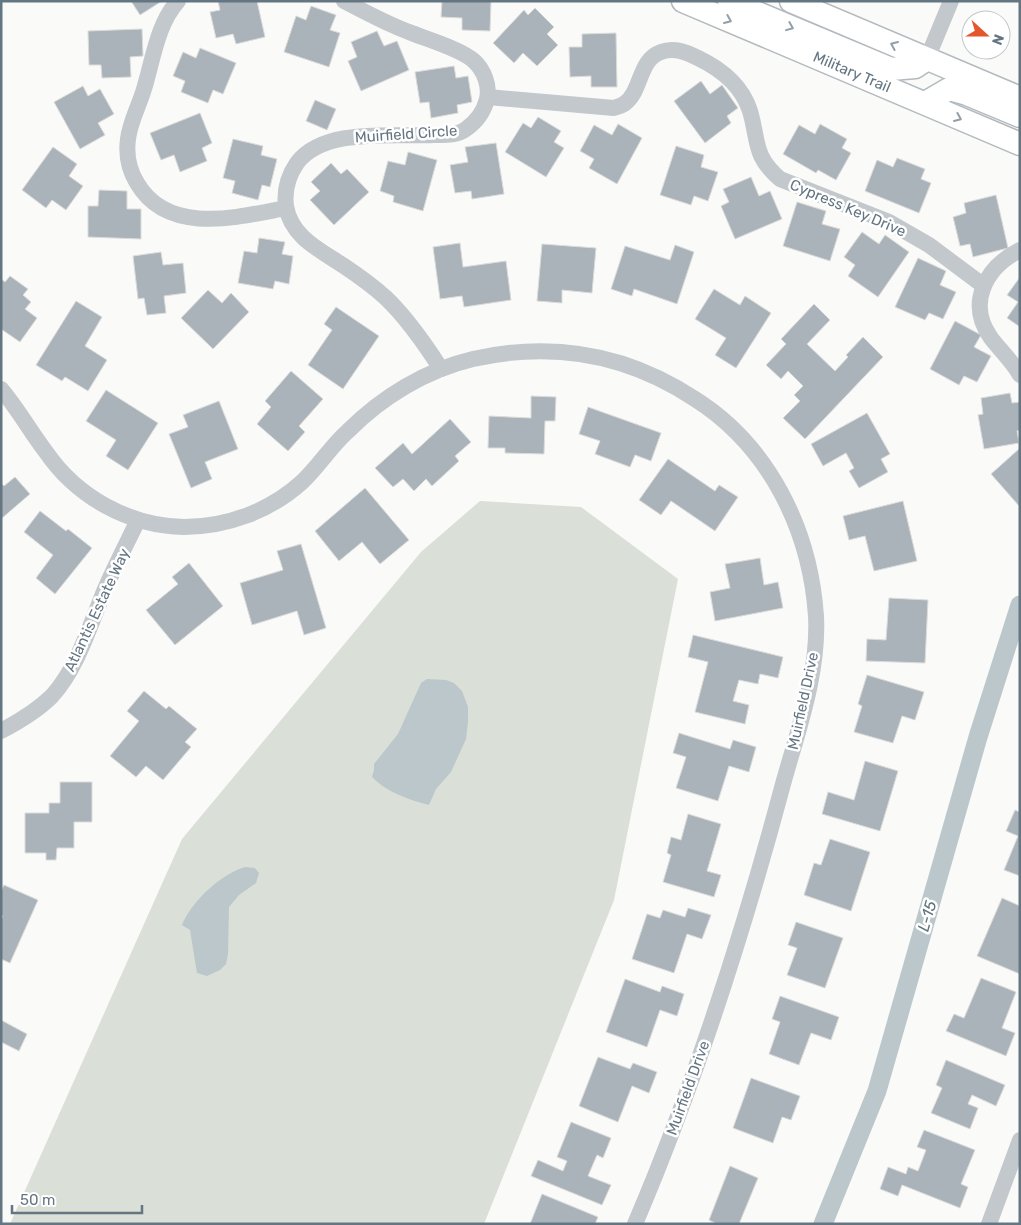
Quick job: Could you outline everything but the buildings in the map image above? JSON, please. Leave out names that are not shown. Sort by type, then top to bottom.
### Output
[{"type":"main road","name":"Military Trail","points":[[684,1],[1020,144]]},
{"type":"main road","points":[[729,1],[891,69],[915,67],[927,59]]},
{"type":"main road","points":[[791,1],[1020,98]]},
{"type":"main road","points":[[925,103],[949,89],[967,94],[1020,116]]},
{"type":"street","points":[[178,1],[166,18],[161,31],[143,92],[130,127],[128,152],[134,177],[140,188],[158,206],[173,214],[185,217],[213,219],[286,208]]},
{"type":"street","points":[[344,1],[406,31],[463,53],[474,61],[482,71],[487,84],[488,97]]},
{"type":"street","points":[[927,59],[951,1]]},
{"type":"street","name":"Cypress Key Drive","points":[[488,97],[614,108],[625,104],[649,60],[660,52],[672,50],[685,52],[712,64],[735,84],[749,109],[757,148],[762,160],[780,179],[889,222],[929,245],[984,286]]},
{"type":"street","name":"Muirfield Circle","points":[[441,369],[428,347],[403,316],[365,281],[297,232],[286,208],[287,182],[300,159],[310,150],[322,145],[349,138],[379,134],[454,134],[466,130],[483,112],[488,97]]},
{"type":"street","points":[[1020,250],[998,264],[990,274],[984,286],[981,305],[984,325],[990,336],[1020,375]]},
{"type":"street","name":"Muirfield Drive","points":[[1,389],[16,406],[44,450],[69,480],[112,510],[138,520],[182,527],[209,525],[235,520],[282,498],[303,481],[347,431],[396,392],[441,369],[468,360],[505,353],[542,351],[580,353],[605,358],[640,369],[675,385],[706,406],[744,439],[767,468],[786,501],[805,547],[813,584],[816,621],[814,659],[807,696],[761,866],[730,968],[690,1086],[635,1224]]},
{"type":"street","name":"Atlantis Estate Way","points":[[1,731],[30,715],[42,705],[67,675],[138,520]]},
{"type":"street","points":[[989,1224],[1020,1140]]},
{"type":"shaded area","points":[[480,501],[581,507],[678,579],[614,900],[484,1224],[10,1224],[182,839],[421,552]]},
{"type":"shaded area","points":[[427,679],[446,680],[454,683],[462,691],[468,707],[466,739],[451,772],[436,789],[429,805],[391,791],[372,777],[374,764],[398,734],[421,683]]},
{"type":"shaded area","points":[[245,867],[255,868],[259,873],[256,883],[239,895],[229,907],[226,964],[220,970],[207,976],[197,973],[190,930],[182,925],[186,916],[200,898],[217,882]]},
{"type":"waterway","name":"L-15","points":[[823,1224],[877,1091],[978,737],[1020,605]]}]
